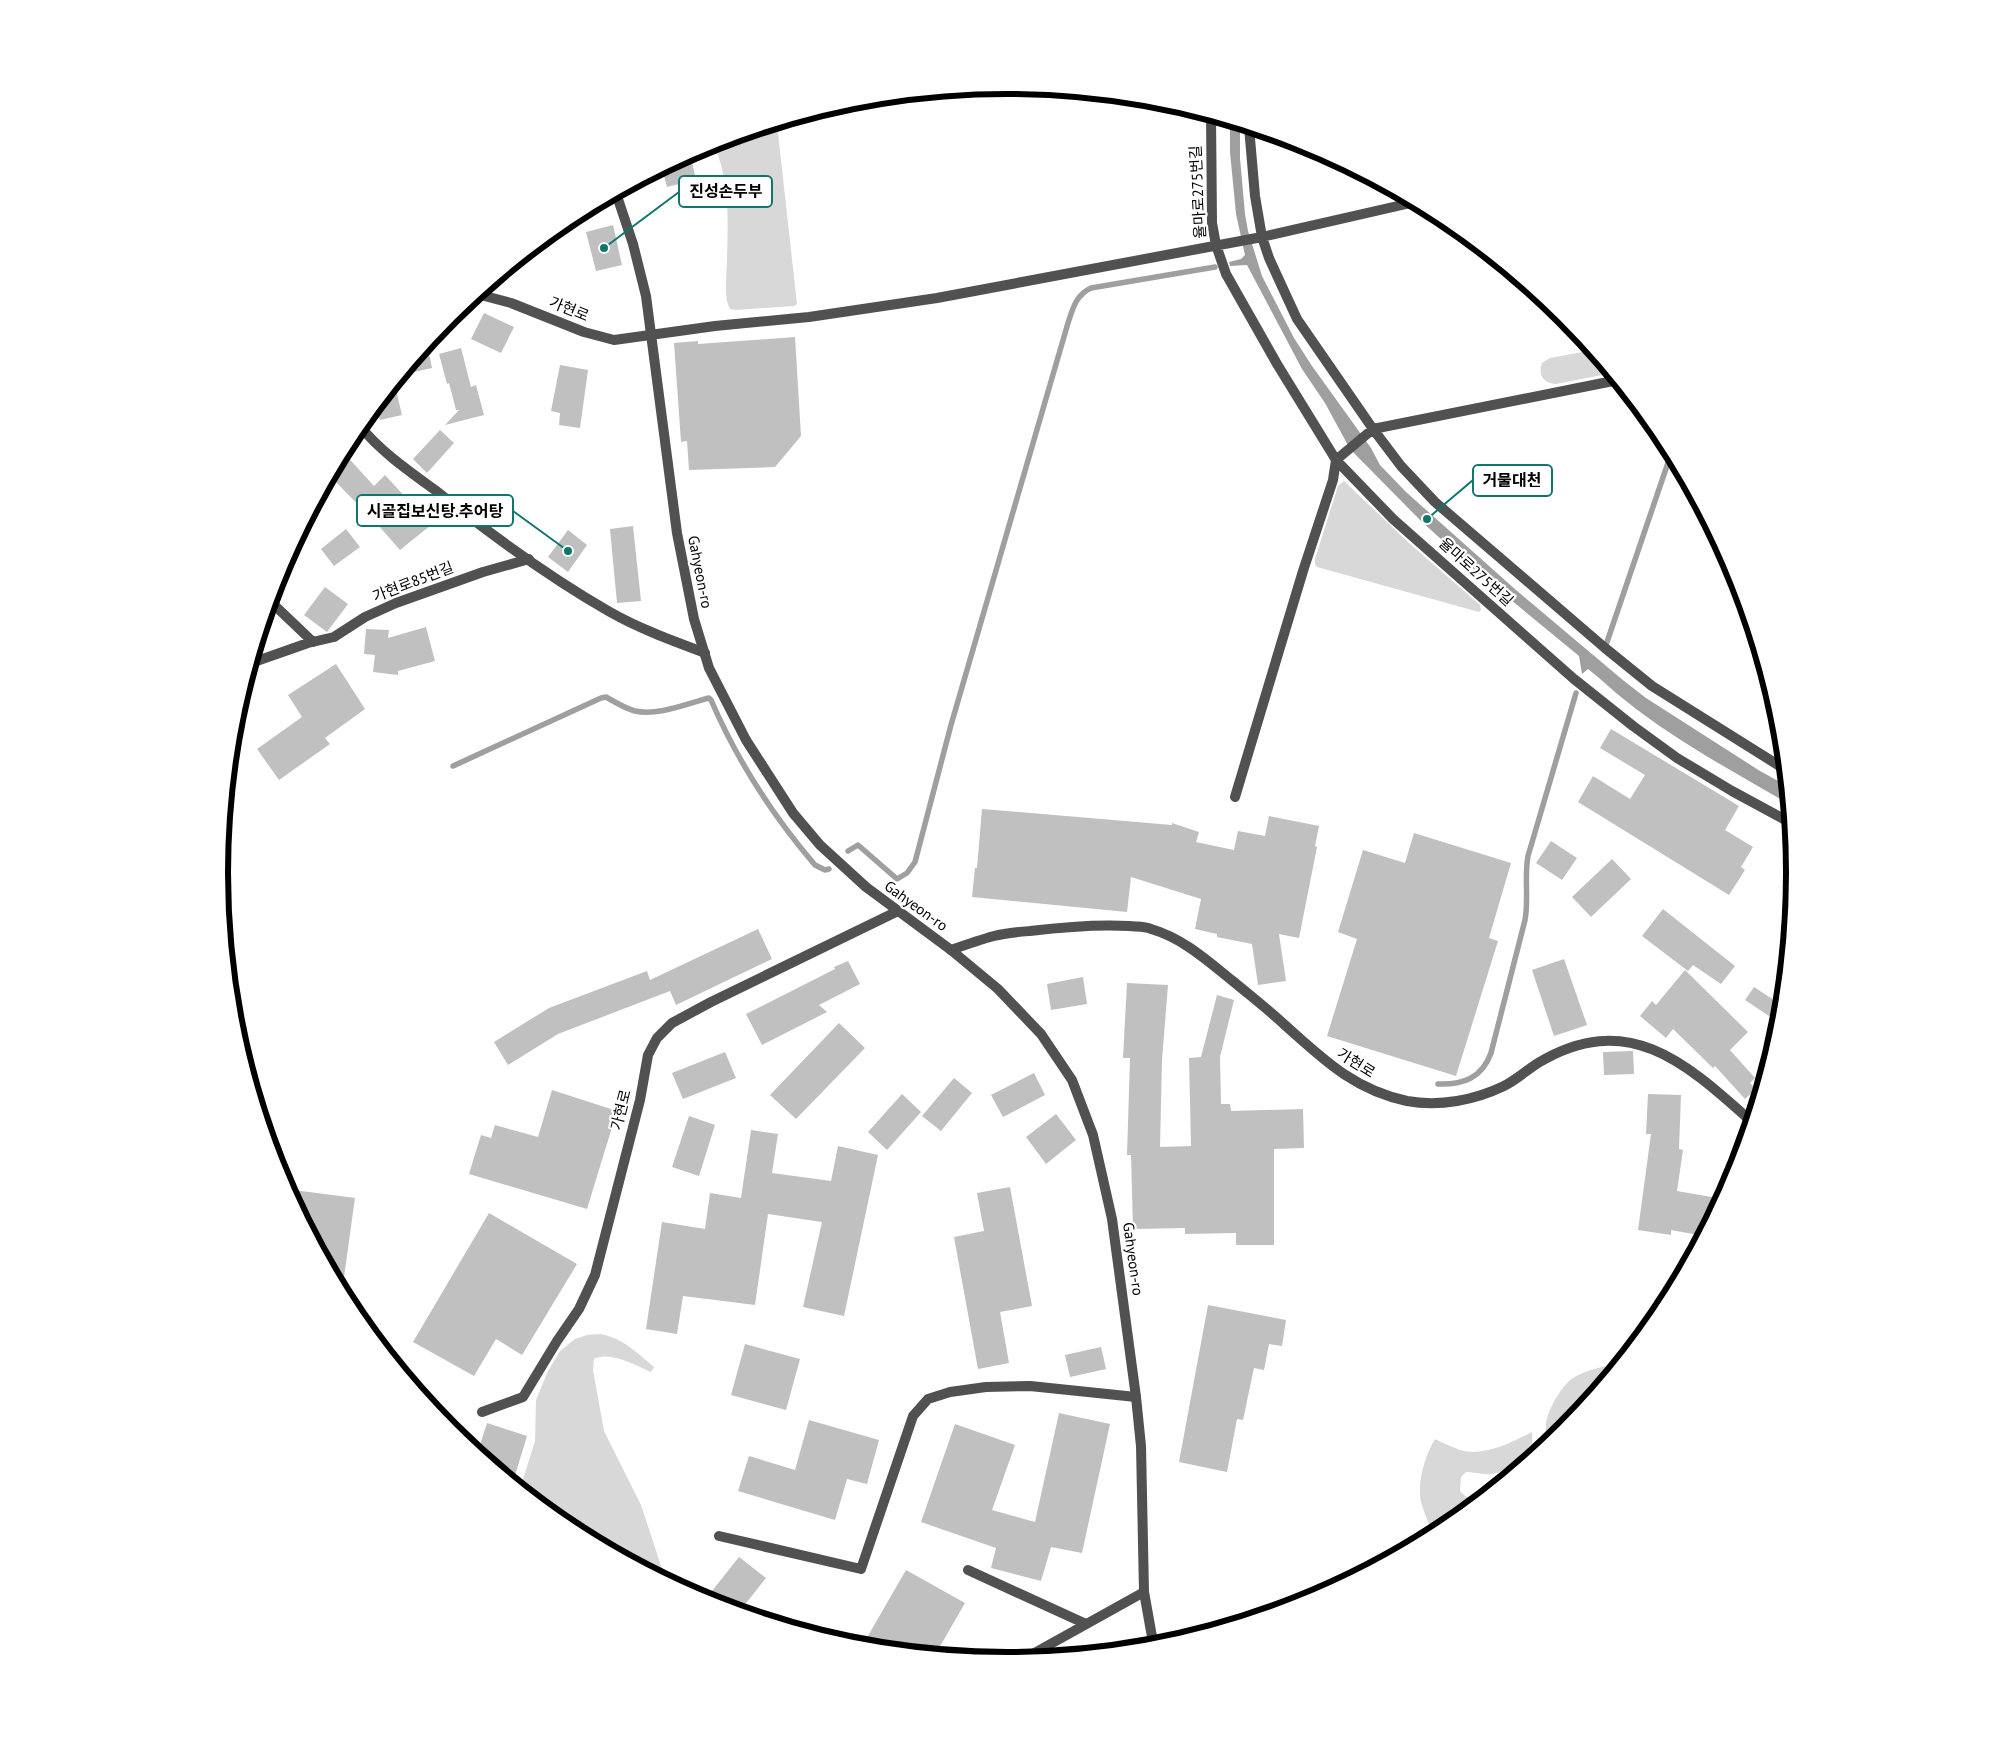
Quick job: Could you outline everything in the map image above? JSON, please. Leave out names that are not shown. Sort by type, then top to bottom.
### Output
[{"type":"street","name":"율마로275번길","points":[[1211,121],[1212,223],[1216,245],[1226,274],[1277,364],[1336,460],[1393,519],[1574,679],[1632,726],[1677,758],[1732,792],[1786,821]]},
{"type":"street","points":[[1249,132],[1254,196],[1262,237],[1269,258],[1297,319],[1401,466],[1435,502],[1652,686],[1747,748],[1780,767]]},
{"type":"street","name":"Gahyeon-ro","points":[[618,198],[633,244],[646,296],[677,533],[694,619],[709,668],[746,740],[793,813],[820,845],[866,887],[951,950],[998,989],[1041,1034],[1072,1080],[1093,1135],[1112,1218],[1136,1397],[1141,1446],[1144,1592],[1152,1639]]},
{"type":"street","name":"가현로","points":[[484,296],[511,303],[584,332],[614,340],[715,326],[809,317],[937,298],[1262,237],[1407,204]]},
{"type":"street","points":[[1235,797],[1300,580],[1333,480],[1336,460],[1373,429],[1612,381]]},
{"type":"street","points":[[365,431],[397,461],[447,500],[529,559],[611,612],[662,637],[705,653]]},
{"type":"street","name":"가현로85번길","points":[[257,661],[313,642],[334,638],[365,618],[396,603],[483,572],[529,559]]},
{"type":"street","points":[[275,606],[313,642]]},
{"type":"street","name":"가현로","points":[[482,1412],[523,1397],[557,1340],[579,1309],[595,1276],[640,1100],[648,1055],[657,1038],[672,1023],[711,1002],[898,911]]},
{"type":"street","name":"가현로","points":[[951,950],[996,935],[1040,930],[1100,924],[1150,928],[1174,939],[1200,955],[1277,1017],[1325,1061],[1351,1080],[1376,1092],[1409,1101],[1440,1103],[1472,1099],[1505,1086],[1540,1062],[1572,1046],[1604,1040],[1627,1041],[1646,1046],[1664,1054],[1696,1074],[1748,1118]]},
{"type":"street","points":[[719,1536],[861,1569],[913,1416],[928,1399],[950,1392],[986,1387],[1030,1386],[1136,1397]]},
{"type":"street","points":[[968,1570],[1086,1624]]},
{"type":"street","points":[[1035,1652],[1144,1592]]},
{"type":"shaded area","points":[[1230,126],[1240,129],[1240,158],[1245,214],[1248,231],[1262,276],[1294,338],[1371,448],[1380,465],[1406,492],[1516,590],[1624,681],[1646,698],[1782,783],[1784,801],[1706,756],[1645,716],[1588,669],[1582,674],[1579,656],[1477,572],[1420,520],[1350,449],[1325,403],[1302,369],[1247,265],[1230,266],[1229,262],[1241,259],[1245,255],[1236,214],[1230,152]]},
{"type":"shaded area","points":[[778,129],[797,304],[794,306],[730,309],[726,291],[727,199],[716,150]]},
{"type":"shaded area","points":[[1587,351],[1606,374],[1556,384],[1548,382],[1541,375],[1541,367],[1542,363],[1550,358]]},
{"type":"shaded area","points":[[1344,481],[1409,543],[1480,605],[1481,610],[1479,612],[1317,567],[1315,559],[1338,486]]},
{"type":"shaded area","points":[[600,1334],[616,1339],[635,1351],[654,1367],[651,1372],[623,1360],[601,1357],[594,1359],[593,1370],[604,1431],[641,1505],[663,1573],[618,1549],[574,1522],[522,1483],[535,1441],[536,1400],[548,1371],[560,1351],[575,1339],[587,1335]]},
{"type":"shaded area","points":[[1612,1365],[1594,1388],[1548,1435],[1546,1428],[1547,1419],[1555,1399],[1573,1378],[1591,1370]]},
{"type":"shaded area","points":[[1532,1432],[1532,1443],[1514,1463],[1503,1471],[1488,1474],[1466,1472],[1461,1477],[1460,1491],[1471,1500],[1430,1529],[1422,1505],[1420,1489],[1424,1463],[1435,1439],[1469,1452],[1488,1450]]},
{"type":"building","points":[[692,161],[696,180],[667,187],[664,174]]},
{"type":"building","points":[[613,225],[622,265],[596,271],[586,232]]},
{"type":"building","points":[[484,313],[514,327],[501,353],[471,339]]},
{"type":"building","points":[[795,337],[801,436],[775,467],[689,470],[687,441],[681,442],[674,343],[698,341],[698,344]]},
{"type":"building","points":[[461,348],[471,387],[476,385],[484,415],[445,425],[459,410],[456,410],[439,354]]},
{"type":"building","points":[[428,351],[432,368],[410,373]]},
{"type":"building","points":[[560,365],[588,370],[580,428],[559,425],[560,413],[551,411]]},
{"type":"building","points":[[396,390],[402,415],[380,420],[378,414]]},
{"type":"building","points":[[440,430],[454,443],[427,473],[413,459]]},
{"type":"building","points":[[348,458],[374,486],[385,475],[431,525],[400,550],[334,480]]},
{"type":"building","points":[[633,526],[641,601],[617,603],[610,529]]},
{"type":"building","points":[[346,529],[360,547],[334,566],[321,549]]},
{"type":"building","points":[[568,530],[587,545],[568,572],[548,557]]},
{"type":"building","points":[[325,587],[348,604],[327,632],[304,615]]},
{"type":"building","points":[[426,627],[435,661],[398,671],[398,675],[373,672],[375,655],[364,654],[366,629],[389,630],[388,638]]},
{"type":"building","points":[[336,664],[365,709],[325,738],[330,744],[279,780],[257,749],[302,717],[288,695]]},
{"type":"building","points":[[1611,729],[1739,806],[1725,830],[1753,847],[1741,867],[1745,870],[1729,895],[1578,802],[1593,776],[1630,799],[1645,775],[1600,748]]},
{"type":"building","points":[[982,809],[1172,825],[1172,823],[1199,832],[1196,842],[1234,850],[1238,831],[1265,836],[1269,816],[1319,826],[1315,846],[1317,847],[1299,938],[1279,934],[1286,981],[1258,985],[1252,944],[1217,937],[1217,934],[1195,929],[1201,899],[1131,877],[1127,912],[972,897],[975,868],[977,868]]},
{"type":"building","points":[[1414,833],[1511,863],[1489,938],[1498,941],[1456,1076],[1327,1036],[1357,939],[1338,932],[1363,850],[1405,863]]},
{"type":"building","points":[[1551,841],[1577,858],[1562,880],[1536,863]]},
{"type":"building","points":[[1612,859],[1631,879],[1591,917],[1572,897]]},
{"type":"building","points":[[1663,909],[1735,966],[1721,984],[1693,965],[1688,971],[1642,936]]},
{"type":"building","points":[[758,929],[772,959],[676,1005],[670,991],[558,1034],[508,1065],[494,1042],[549,1008],[647,971],[650,980]]},
{"type":"building","points":[[1564,959],[1587,1025],[1554,1036],[1532,970]]},
{"type":"building","points":[[848,961],[860,984],[819,1005],[827,1012],[762,1045],[746,1014]]},
{"type":"building","points":[[1685,970],[1748,1032],[1730,1050],[1755,1078],[1750,1083],[1756,1089],[1745,1099],[1715,1066],[1713,1068],[1673,1029],[1666,1038],[1640,1016],[1652,1001],[1656,1005]]},
{"type":"building","points":[[1083,977],[1087,1004],[1051,1010],[1047,984]]},
{"type":"building","points":[[1127,983],[1168,985],[1162,1060],[1160,1147],[1191,1146],[1189,1058],[1201,1057],[1217,995],[1234,1000],[1220,1057],[1221,1104],[1230,1104],[1231,1111],[1303,1109],[1304,1148],[1274,1149],[1274,1245],[1236,1245],[1236,1233],[1185,1234],[1185,1228],[1133,1229],[1131,1155],[1127,1155],[1130,1058],[1123,1058]]},
{"type":"building","points":[[1754,987],[1776,1002],[1773,1019],[1745,1000]]},
{"type":"building","points":[[839,1023],[865,1048],[796,1119],[770,1095]]},
{"type":"building","points":[[1633,1051],[1634,1074],[1604,1075],[1603,1052]]},
{"type":"building","points":[[725,1052],[736,1078],[683,1099],[672,1073]]},
{"type":"building","points":[[1034,1073],[1045,1095],[1003,1117],[991,1095]]},
{"type":"building","points":[[954,1078],[972,1093],[941,1131],[922,1116]]},
{"type":"building","points":[[552,1090],[617,1111],[587,1209],[469,1174],[481,1135],[491,1138],[495,1125],[538,1137]]},
{"type":"building","points":[[902,1094],[921,1112],[887,1150],[868,1132]]},
{"type":"building","points":[[1648,1094],[1681,1095],[1679,1149],[1683,1150],[1677,1191],[1716,1198],[1698,1235],[1671,1230],[1671,1235],[1638,1230],[1651,1134],[1646,1134]]},
{"type":"building","points":[[1056,1114],[1076,1140],[1046,1164],[1026,1137]]},
{"type":"building","points":[[689,1116],[715,1125],[699,1176],[672,1167]]},
{"type":"building","points":[[751,1130],[778,1134],[772,1173],[831,1181],[838,1146],[878,1155],[844,1316],[803,1307],[822,1222],[768,1214],[755,1305],[683,1296],[677,1334],[646,1329],[662,1222],[705,1229],[710,1193],[741,1198]]},
{"type":"building","points":[[1010,1187],[1032,1306],[1000,1312],[1009,1363],[978,1369],[954,1237],[984,1231],[977,1193]]},
{"type":"building","points":[[295,1190],[355,1198],[344,1277],[340,1276],[332,1263]]},
{"type":"building","points":[[489,1213],[577,1264],[522,1355],[496,1339],[474,1376],[413,1342]]},
{"type":"building","points":[[1208,1305],[1286,1320],[1282,1346],[1269,1344],[1264,1370],[1254,1368],[1243,1420],[1237,1419],[1227,1472],[1179,1462]]},
{"type":"building","points":[[745,1344],[800,1359],[786,1410],[731,1395]]},
{"type":"building","points":[[1101,1347],[1106,1369],[1070,1377],[1065,1355]]},
{"type":"building","points":[[1059,1413],[1110,1424],[1082,1553],[1051,1547],[1041,1581],[991,1568],[996,1548],[921,1522],[955,1424],[1015,1445],[992,1510],[1035,1522]]},
{"type":"building","points":[[809,1420],[879,1440],[867,1484],[847,1479],[835,1520],[738,1491],[749,1456],[795,1470]]},
{"type":"building","points":[[487,1423],[527,1436],[514,1477],[479,1447]]},
{"type":"building","points":[[739,1557],[766,1578],[743,1607],[709,1594]]},
{"type":"building","points":[[906,1570],[965,1603],[938,1650],[866,1640]]},
{"type":"waterway","points":[[848,851],[858,845],[897,879],[907,873],[915,862],[951,725],[1068,323],[1078,298],[1091,288],[1215,267]]},
{"type":"waterway","points":[[1607,642],[1669,461]]},
{"type":"waterway","points":[[1438,1084],[1456,1083],[1477,1074],[1487,1062],[1491,1053],[1525,920],[1528,856],[1576,693]]},
{"type":"waterway","points":[[453,766],[601,698],[606,697],[627,708],[644,712],[672,709],[709,698],[744,766],[770,807],[815,865],[825,870],[829,869]]},
{"type":"place","name":"진성손두부","points":[[604,248]]},
{"type":"place","name":"거물대천","points":[[1427,519]]},
{"type":"place","name":"시골집보신탕.추어탕","points":[[568,551]]}]
